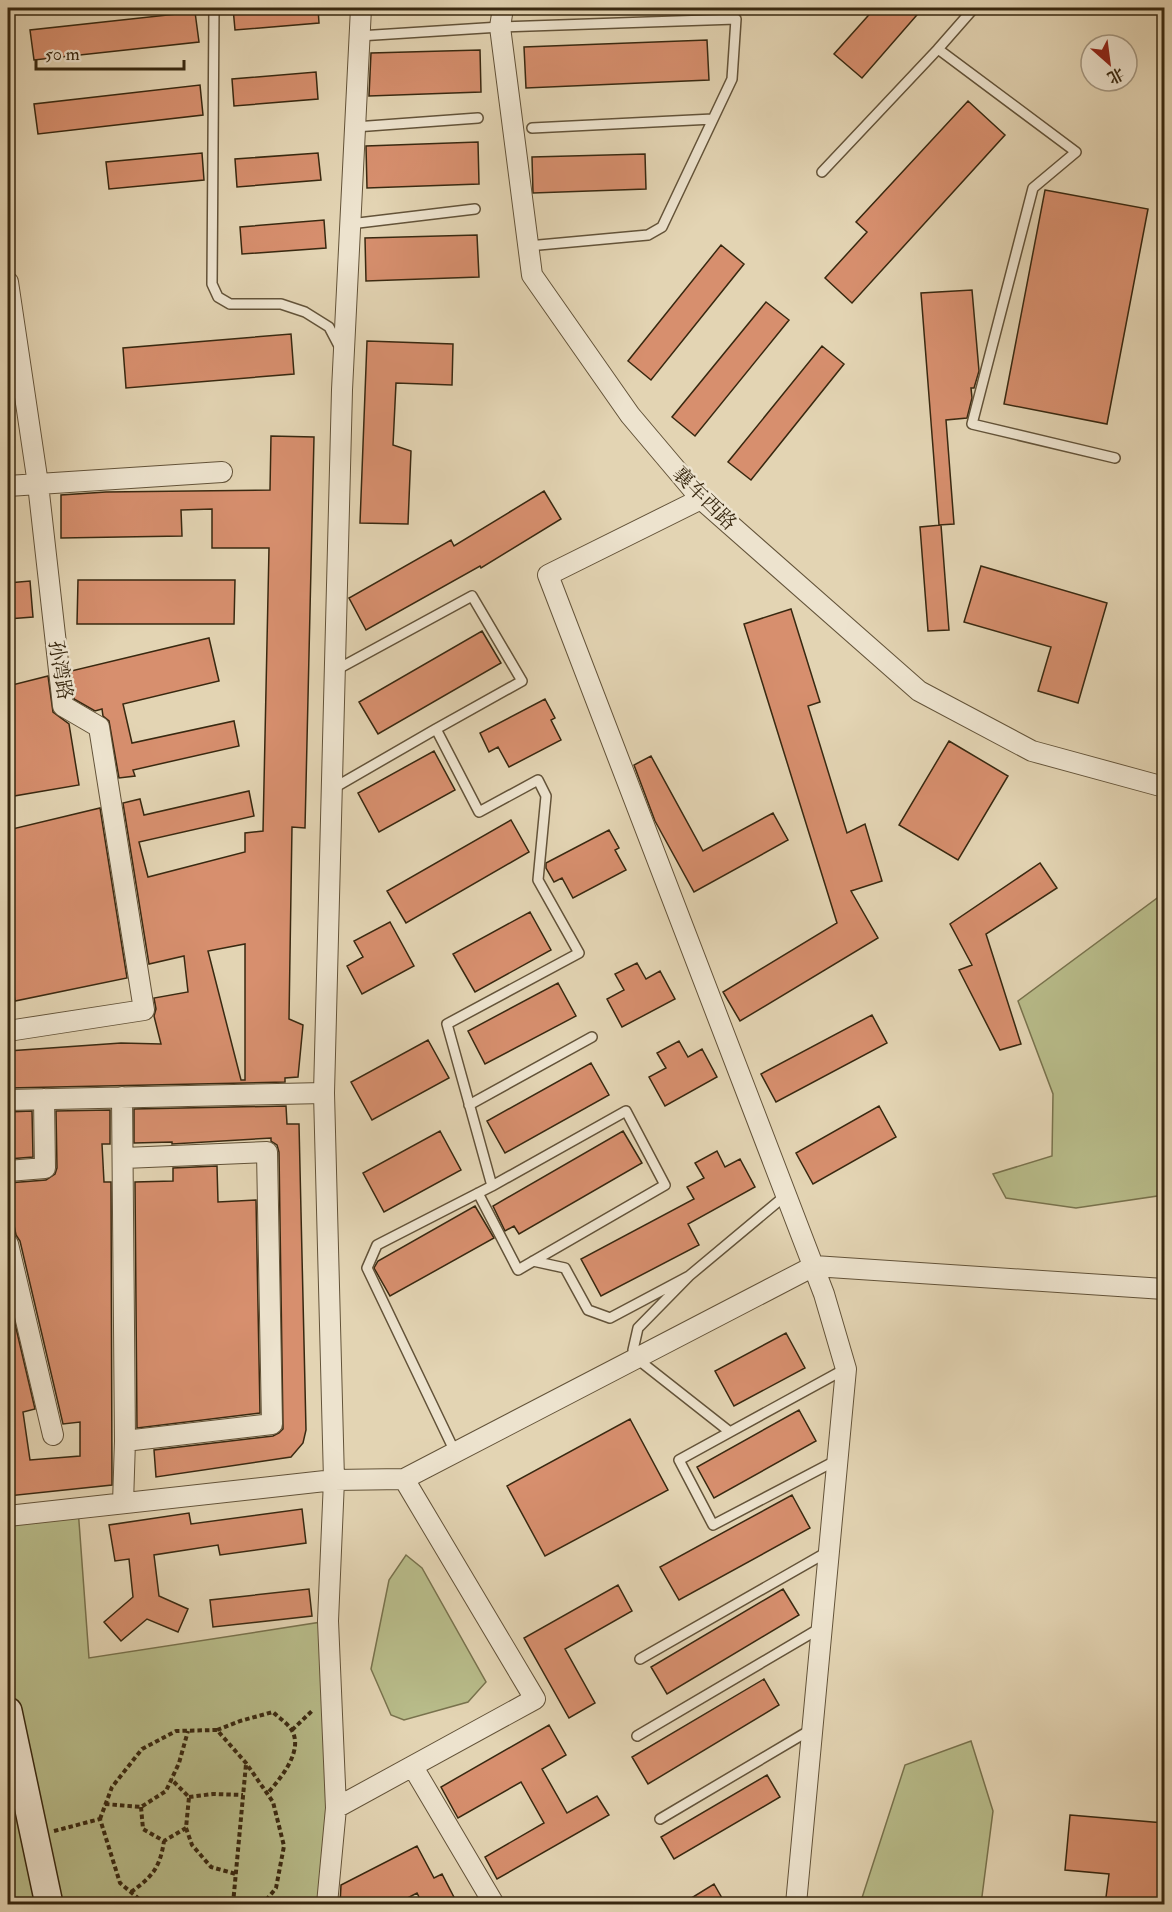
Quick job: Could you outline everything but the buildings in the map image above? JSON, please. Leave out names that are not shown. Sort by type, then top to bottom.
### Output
[{"type":"street","points":[[327,1905],[336,1808],[328,1621],[334,1480],[324,1093],[343,354],[361,8]]},
{"type":"street","name":"襄车西路","points":[[501,17],[532,275],[630,415],[701,499],[919,691],[1032,751],[1164,787]]},
{"type":"street","name":"孙湾路","points":[[8,282],[38,484],[63,706],[99,727],[144,1010],[8,1031]]},
{"type":"street","points":[[8,486],[222,472]]},
{"type":"street","points":[[701,499],[548,575],[814,1266],[846,1369],[796,1905]]},
{"type":"street","points":[[8,1100],[324,1093]]},
{"type":"street","points":[[122,1097],[125,1441],[123,1503]]},
{"type":"street","points":[[8,1172],[45,1168],[44,1099]]},
{"type":"street","points":[[124,1158],[267,1152],[272,1424],[125,1441]]},
{"type":"street","points":[[8,1244],[53,1436]]},
{"type":"street","points":[[8,1516],[334,1480],[404,1479],[814,1266],[1164,1289]]},
{"type":"street","points":[[336,1808],[535,1700],[404,1479]]},
{"type":"street","points":[[8,1711],[49,1905]]},
{"type":"street","points":[[413,1767],[494,1905]]},
{"type":"lane","points":[[55,8],[64,8]]},
{"type":"lane","points":[[214,8],[212,284],[218,297],[230,304],[281,304],[305,312],[329,327],[343,354]]},
{"type":"lane","points":[[822,172],[938,50],[974,8]]},
{"type":"lane","points":[[359,36],[501,17],[736,19],[732,79],[662,227],[648,235],[528,246]]},
{"type":"lane","points":[[938,50],[1076,152],[1033,188],[972,424],[1114,458]]},
{"type":"lane","points":[[355,127],[478,118]]},
{"type":"lane","points":[[532,128],[713,119]]},
{"type":"lane","points":[[350,224],[476,209]]},
{"type":"lane","points":[[332,789],[522,681],[472,596],[334,670]]},
{"type":"lane","points":[[436,729],[479,812],[538,780],[546,796],[538,880],[579,953],[447,1024],[492,1186]]},
{"type":"lane","points":[[469,1105],[592,1037]]},
{"type":"lane","points":[[455,1452],[367,1268],[377,1245],[478,1193],[492,1186],[626,1112],[665,1185],[518,1270],[478,1193]]},
{"type":"lane","points":[[730,1432],[636,1358],[633,1350],[638,1328],[689,1276],[786,1195]]},
{"type":"lane","points":[[533,1261],[565,1268],[588,1311],[610,1318],[689,1276]]},
{"type":"lane","points":[[837,1460],[713,1525],[679,1460],[846,1369]]},
{"type":"lane","points":[[640,1659],[829,1551]]},
{"type":"lane","points":[[637,1736],[822,1628]]},
{"type":"lane","points":[[660,1819],[812,1729]]},
{"type":"path","points":[[292,1730],[312,1710],[332,1710]]},
{"type":"path","points":[[145,1905],[120,1883],[100,1819],[112,1787],[142,1749],[176,1731],[217,1730],[273,1712],[292,1730],[294,1747],[288,1768],[267,1794]]},
{"type":"path","points":[[217,1730],[246,1763],[273,1802],[284,1846],[276,1888],[263,1905]]},
{"type":"path","points":[[105,1804],[141,1807],[166,1791],[179,1762],[188,1731]]},
{"type":"path","points":[[233,1905],[246,1763]]},
{"type":"path","points":[[171,1779],[189,1797]]},
{"type":"path","points":[[189,1797],[213,1794],[243,1795]]},
{"type":"path","points":[[189,1797],[186,1828],[192,1845],[211,1867],[236,1874]]},
{"type":"path","points":[[141,1807],[143,1828],[164,1841]]},
{"type":"path","points":[[34,1836],[100,1819]]},
{"type":"path","points":[[164,1841],[186,1828]]},
{"type":"path","points":[[131,1892],[150,1879],[162,1858],[164,1841]]},
{"type":"green space","points":[[1164,893],[1164,1195],[1076,1208],[1006,1198],[993,1174],[1052,1156],[1053,1094],[1018,1001]]},
{"type":"green space","points":[[78,1508],[89,1658],[328,1621],[327,1904],[8,1904],[8,1516]]},
{"type":"green space","points":[[406,1555],[422,1568],[486,1682],[468,1702],[404,1720],[391,1715],[371,1669],[389,1580]]},
{"type":"green space","points":[[971,1741],[993,1811],[981,1904],[860,1904],[905,1765]]}]
